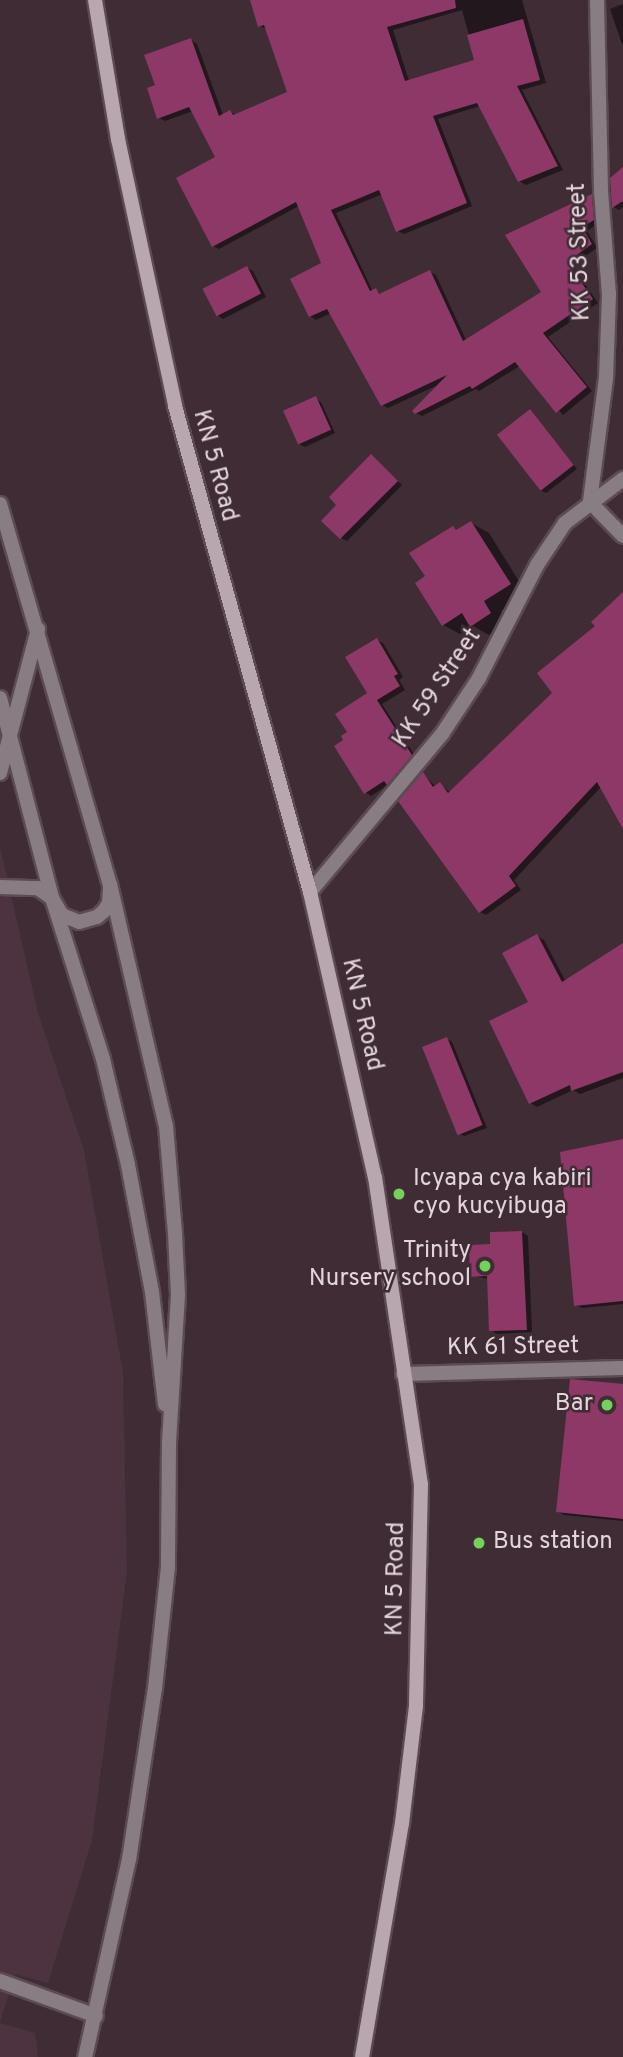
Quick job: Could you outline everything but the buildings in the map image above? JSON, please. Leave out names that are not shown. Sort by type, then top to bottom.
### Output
[{"type":"main road","name":"KN 5 Road","points":[[95,0],[118,139],[175,406],[310,892],[375,1177],[421,1483],[416,1706],[402,1823],[362,2057]]},
{"type":"street","name":"KK 53 Street","points":[[590,502],[606,378],[609,294],[601,191],[597,0]]},
{"type":"street","name":"KK 59 Street","points":[[310,892],[442,734],[480,678],[537,565],[565,523],[623,479]]},
{"type":"street","points":[[590,502],[623,536]]},
{"type":"street","points":[[0,504],[110,884],[166,1126],[178,1295],[169,1444],[167,1567],[155,1688],[129,1859],[85,2057]]},
{"type":"street","points":[[0,773],[38,629]]},
{"type":"street","points":[[0,698],[52,898],[103,1059],[128,1165],[152,1292],[169,1444]]},
{"type":"street","points":[[0,887],[27,885],[46,892],[62,915],[69,920],[89,921],[104,911],[111,894],[110,884]]},
{"type":"street","name":"KK 61 Street","points":[[403,1374],[623,1368]]},
{"type":"street","points":[[0,1981],[96,2016]]},
{"type":"shaded area","points":[[0,847],[38,1013],[84,1150],[123,1373],[127,1572],[92,1840],[48,1983],[15,1974],[0,2022]]},
{"type":"shaded area","points":[[0,2023],[35,2033],[38,2057],[0,2057]]},
{"type":"place","name":"Icyapa cya kabiri cyo kucyibuga","points":[[399,1194]]},
{"type":"place","name":"Trinity Nursery school","points":[[485,1266]]},
{"type":"place","name":"Bar","points":[[607,1405]]},
{"type":"place","name":"Bus station","points":[[479,1543]]}]
